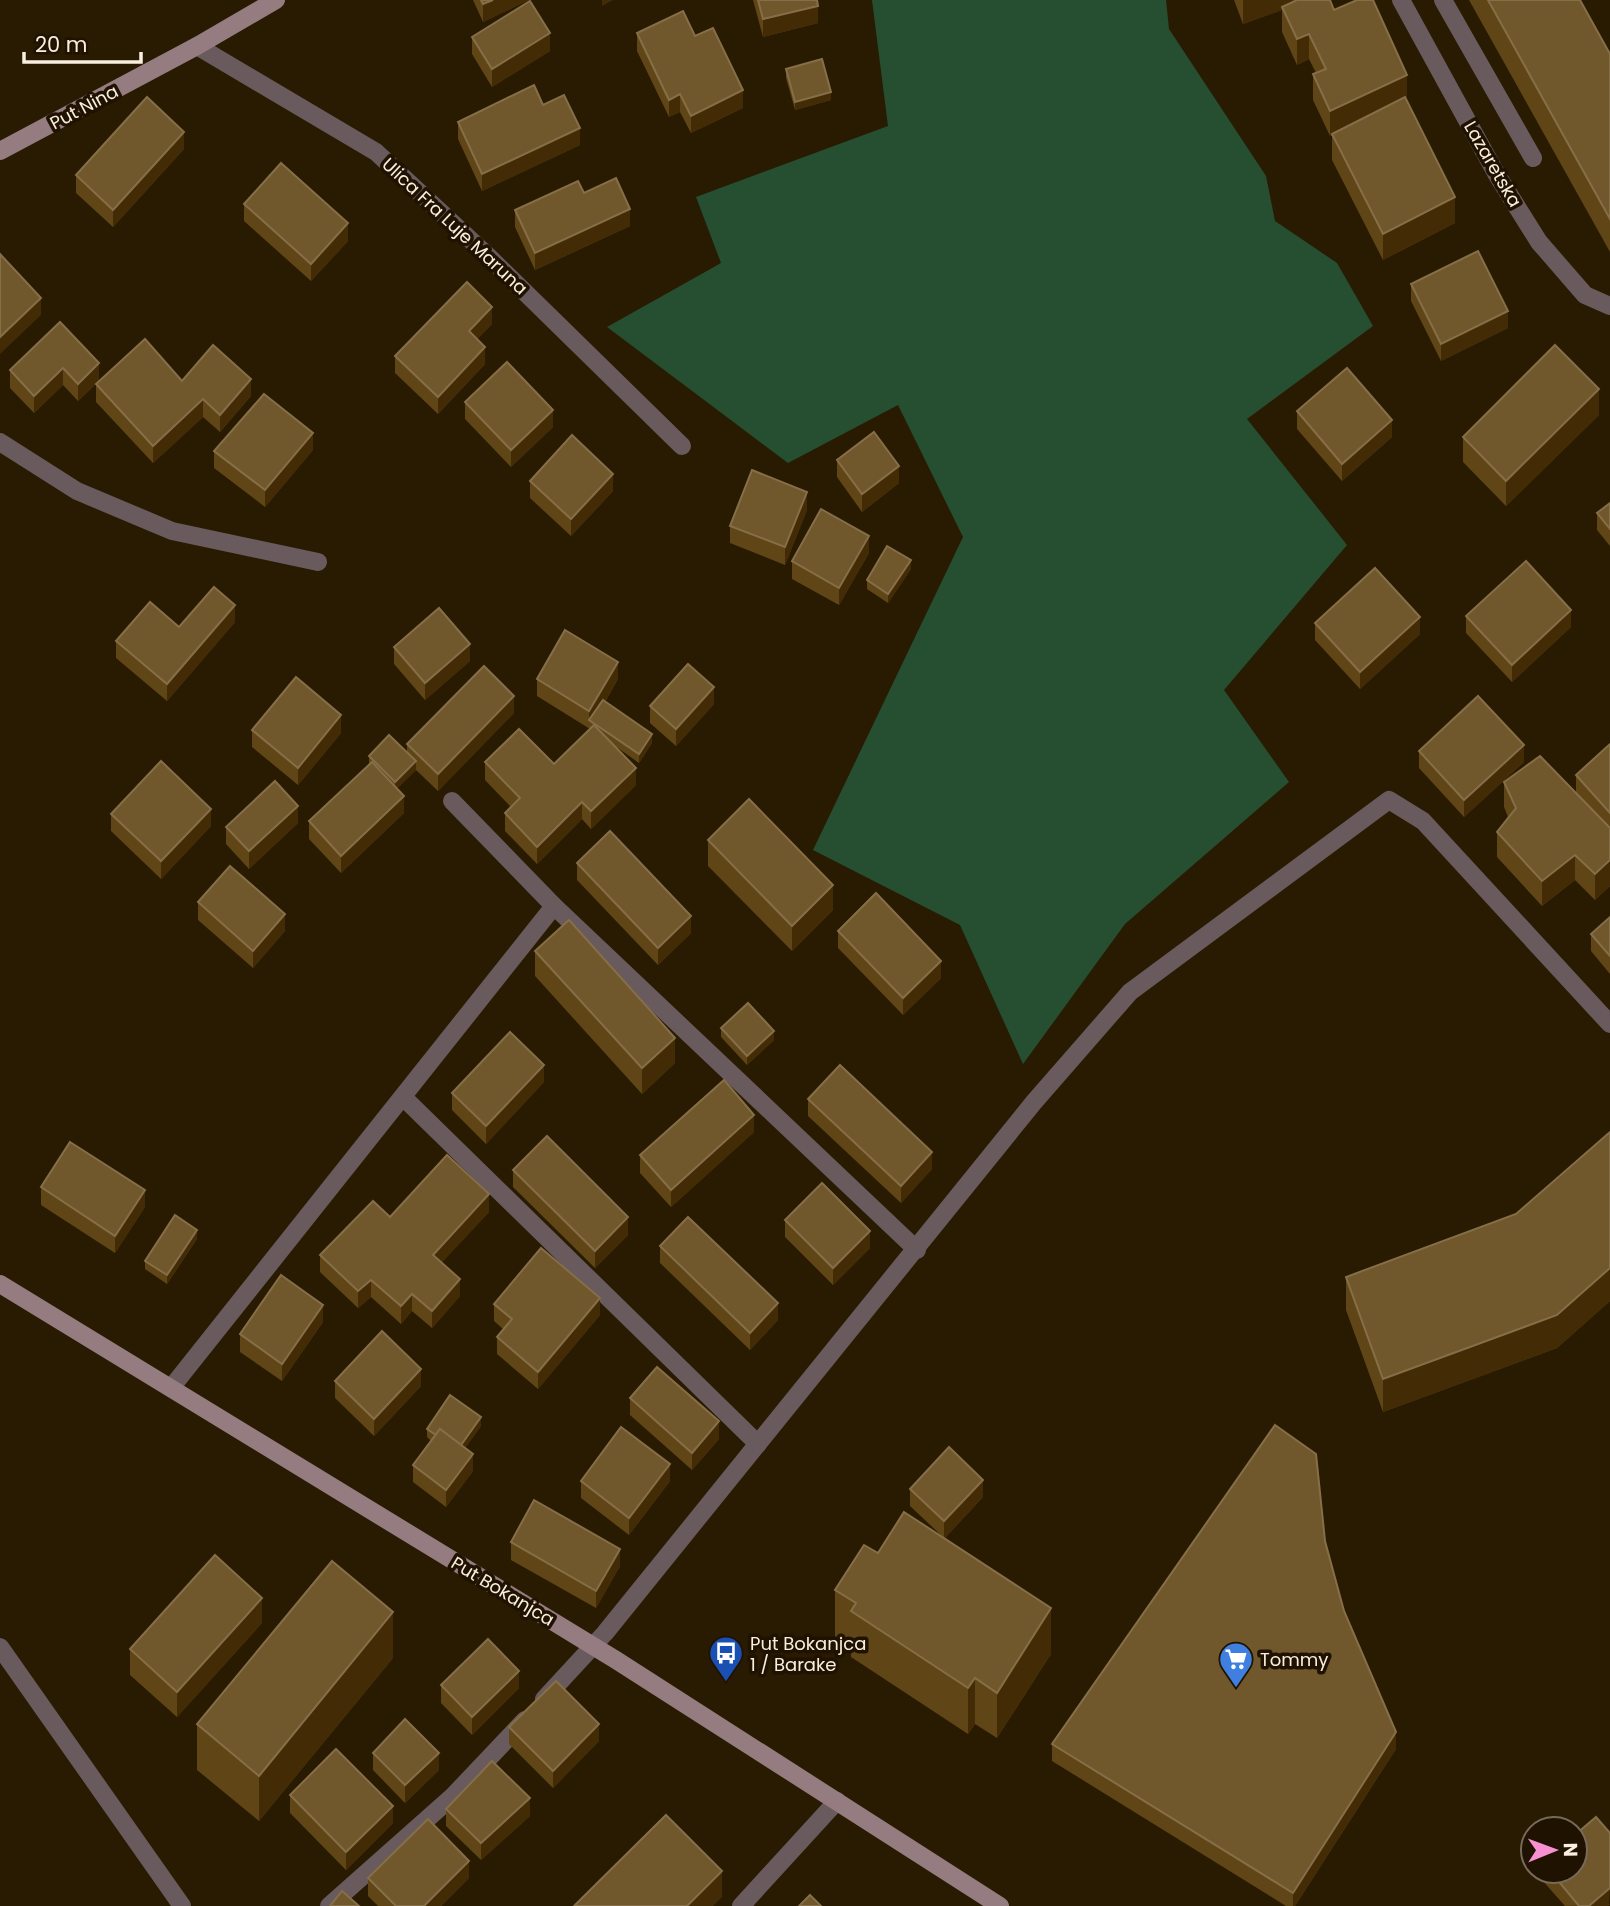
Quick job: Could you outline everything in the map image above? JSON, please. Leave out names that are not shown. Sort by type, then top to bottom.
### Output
[{"type":"main road","name":"Put Nina","points":[[0,151],[197,47],[276,0]]},
{"type":"main road","name":"Put Bokanjca","points":[[0,1284],[593,1646],[1000,1906]]},
{"type":"street","name":"Lazaretska","points":[[1401,0],[1497,174],[1539,242],[1586,295],[1610,306]]},
{"type":"street","points":[[1443,0],[1533,158]]},
{"type":"street","name":"Ulica Fra Luje Maruna","points":[[197,47],[376,152],[488,256],[682,446]]},
{"type":"street","points":[[0,442],[77,491],[172,531],[318,562]]},
{"type":"street","points":[[329,1906],[453,1796],[593,1646],[917,1250],[1034,1102],[1130,992],[1389,800],[1423,821],[1610,1024]]},
{"type":"street","points":[[452,801],[554,906],[917,1250]]},
{"type":"street","points":[[171,1388],[554,906]]},
{"type":"street","points":[[403,1097],[758,1444]]},
{"type":"street","points":[[0,1647],[182,1906]]},
{"type":"street","points":[[741,1906],[837,1801]]},
{"type":"green space","points":[[872,0],[1166,0],[1169,29],[1266,176],[1275,221],[1337,263],[1373,326],[1247,419],[1347,545],[1224,690],[1289,782],[1125,924],[1023,1064],[960,925],[813,850],[963,537],[898,405],[788,463],[607,327],[721,263],[696,197],[888,126]]},
{"type":"building","points":[[758,0],[817,0],[818,6],[763,19]]},
{"type":"building","points":[[1297,0],[1330,0],[1334,10],[1357,0],[1373,0],[1407,75],[1330,111],[1313,74],[1326,69],[1309,34],[1297,39],[1282,7]]},
{"type":"building","points":[[1488,0],[1580,0],[1610,54],[1610,219]]},
{"type":"building","points":[[530,1],[550,33],[492,69],[472,37]]},
{"type":"building","points":[[683,11],[695,36],[713,28],[743,90],[691,116],[680,94],[669,100],[637,33]]},
{"type":"building","points":[[822,59],[831,92],[795,102],[786,69]]},
{"type":"building","points":[[534,85],[543,105],[564,95],[580,128],[482,174],[458,122]]},
{"type":"building","points":[[147,97],[184,132],[113,210],[76,175]]},
{"type":"building","points":[[1405,97],[1455,197],[1383,234],[1332,134]]},
{"type":"building","points":[[281,163],[348,223],[311,264],[244,204]]},
{"type":"building","points":[[616,178],[630,209],[535,253],[515,210],[578,181],[584,193]]},
{"type":"building","points":[[1478,251],[1508,311],[1441,344],[1411,284]]},
{"type":"building","points":[[0,254],[41,298],[0,337]]},
{"type":"building","points":[[467,282],[492,307],[469,331],[485,347],[438,397],[395,356]]},
{"type":"building","points":[[60,322],[99,363],[78,384],[63,368],[34,396],[10,370]]},
{"type":"building","points":[[145,339],[182,381],[213,345],[251,379],[220,415],[203,399],[153,446],[96,384]]},
{"type":"building","points":[[1555,345],[1599,389],[1506,481],[1463,437]]},
{"type":"building","points":[[507,362],[553,410],[511,450],[465,402]]},
{"type":"building","points":[[1347,368],[1392,420],[1342,464],[1297,411]]},
{"type":"building","points":[[264,394],[313,433],[265,490],[214,451]]},
{"type":"building","points":[[874,432],[899,466],[862,494],[837,460]]},
{"type":"building","points":[[572,435],[613,474],[571,519],[530,481]]},
{"type":"building","points":[[752,470],[807,492],[785,547],[730,526]]},
{"type":"building","points":[[1610,503],[1610,529],[1597,513]]},
{"type":"building","points":[[821,509],[869,536],[839,588],[792,561]]},
{"type":"building","points":[[887,546],[911,560],[888,594],[867,580]]},
{"type":"building","points":[[1526,561],[1571,610],[1512,665],[1466,616]]},
{"type":"building","points":[[1375,568],[1420,617],[1360,672],[1315,623]]},
{"type":"building","points":[[214,587],[235,605],[167,684],[116,641],[150,602],[179,627]]},
{"type":"building","points":[[439,608],[470,644],[425,683],[394,647]]},
{"type":"building","points":[[565,630],[618,662],[589,711],[537,679]]},
{"type":"building","points":[[688,664],[714,687],[676,729],[650,706]]},
{"type":"building","points":[[484,666],[514,696],[438,774],[407,744]]},
{"type":"building","points":[[296,677],[341,715],[298,768],[252,730]]},
{"type":"building","points":[[1478,696],[1524,745],[1464,800],[1419,751]]},
{"type":"building","points":[[603,700],[652,734],[639,754],[589,720]]},
{"type":"building","points":[[594,725],[636,768],[591,811],[582,802],[537,847],[505,813],[520,798],[485,762],[519,729],[554,764]]},
{"type":"building","points":[[389,735],[416,761],[395,782],[369,756]]},
{"type":"building","points":[[1610,744],[1610,813],[1576,775]]},
{"type":"building","points":[[1540,756],[1610,828],[1610,860],[1595,874],[1575,855],[1542,881],[1497,832],[1516,808],[1504,782]]},
{"type":"building","points":[[161,761],[211,809],[161,861],[111,814]]},
{"type":"building","points":[[372,762],[404,796],[341,856],[309,821]]},
{"type":"building","points":[[275,781],[298,806],[249,851],[226,827]]},
{"type":"building","points":[[749,799],[833,885],[792,926],[708,840]]},
{"type":"building","points":[[610,831],[691,916],[658,948],[577,863]]},
{"type":"building","points":[[230,866],[285,914],[253,951],[198,902]]},
{"type":"building","points":[[876,893],[941,961],[903,998],[838,931]]},
{"type":"building","points":[[1610,917],[1610,956],[1591,934]]},
{"type":"building","points":[[569,920],[675,1038],[642,1068],[535,951]]},
{"type":"building","points":[[748,1003],[774,1031],[747,1056],[721,1028]]},
{"type":"building","points":[[510,1032],[544,1065],[486,1126],[452,1093]]},
{"type":"building","points":[[840,1065],[932,1152],[901,1186],[808,1099]]},
{"type":"building","points":[[724,1080],[754,1115],[671,1190],[640,1155]]},
{"type":"building","points":[[1610,1132],[1610,1268],[1557,1315],[1383,1379],[1346,1277],[1516,1214]]},
{"type":"building","points":[[547,1136],[628,1217],[595,1251],[513,1170]]},
{"type":"building","points":[[70,1142],[145,1190],[115,1236],[41,1187]]},
{"type":"building","points":[[447,1155],[489,1194],[433,1255],[460,1279],[432,1311],[412,1294],[401,1306],[371,1280],[358,1291],[320,1255],[373,1201],[390,1217]]},
{"type":"building","points":[[822,1183],[870,1231],[833,1268],[785,1220]]},
{"type":"building","points":[[175,1215],[197,1230],[167,1275],[145,1261]]},
{"type":"building","points":[[688,1217],[778,1303],[750,1333],[660,1246]]},
{"type":"building","points":[[541,1248],[600,1298],[538,1372],[497,1337],[512,1319],[494,1304]]},
{"type":"building","points":[[281,1275],[323,1305],[282,1364],[240,1334]]},
{"type":"building","points":[[382,1331],[421,1369],[374,1419],[335,1381]]},
{"type":"building","points":[[657,1367],[719,1421],[692,1453],[630,1398]]},
{"type":"building","points":[[450,1395],[481,1417],[461,1445],[440,1429],[436,1435],[427,1429]]},
{"type":"building","name":"Tommy","points":[[1275,1425],[1316,1454],[1325,1541],[1344,1611],[1396,1732],[1293,1893],[1052,1744]]},
{"type":"building","points":[[621,1427],[670,1464],[629,1518],[581,1481]]},
{"type":"building","points":[[440,1429],[473,1454],[446,1490],[413,1465]]},
{"type":"building","points":[[949,1447],[983,1480],[944,1521],[910,1489]]},
{"type":"building","points":[[534,1500],[620,1549],[596,1591],[511,1542]]},
{"type":"building","points":[[904,1512],[1051,1608],[997,1693],[975,1678],[968,1688],[851,1611],[856,1603],[835,1590],[864,1545],[878,1553]]},
{"type":"building","points":[[215,1555],[262,1598],[177,1692],[130,1649]]},
{"type":"building","points":[[332,1561],[393,1612],[259,1776],[197,1724]]},
{"type":"building","points":[[488,1639],[519,1671],[472,1717],[441,1685]]},
{"type":"building","points":[[556,1681],[599,1724],[553,1771],[509,1727]]},
{"type":"building","points":[[405,1719],[439,1753],[405,1785],[373,1753]]},
{"type":"building","points":[[336,1749],[393,1806],[346,1852],[290,1795]]},
{"type":"building","points":[[492,1761],[530,1798],[481,1843],[446,1809]]},
{"type":"building","points":[[666,1815],[722,1871],[687,1906],[574,1906]]},
{"type":"building","points":[[1596,1817],[1610,1833],[1610,1888],[1589,1906],[1579,1906],[1562,1885],[1589,1885],[1589,1823]]},
{"type":"building","points":[[428,1819],[469,1861],[424,1906],[396,1906],[368,1878]]},
{"type":"building","points":[[342,1891],[359,1906],[330,1906]]},
{"type":"building","points":[[810,1895],[821,1906],[799,1906]]},
{"type":"place","name":"Put Bokanjca 1 / Barake","points":[[726,1683]]},
{"type":"place","name":"Tommy","points":[[1236,1689]]}]
